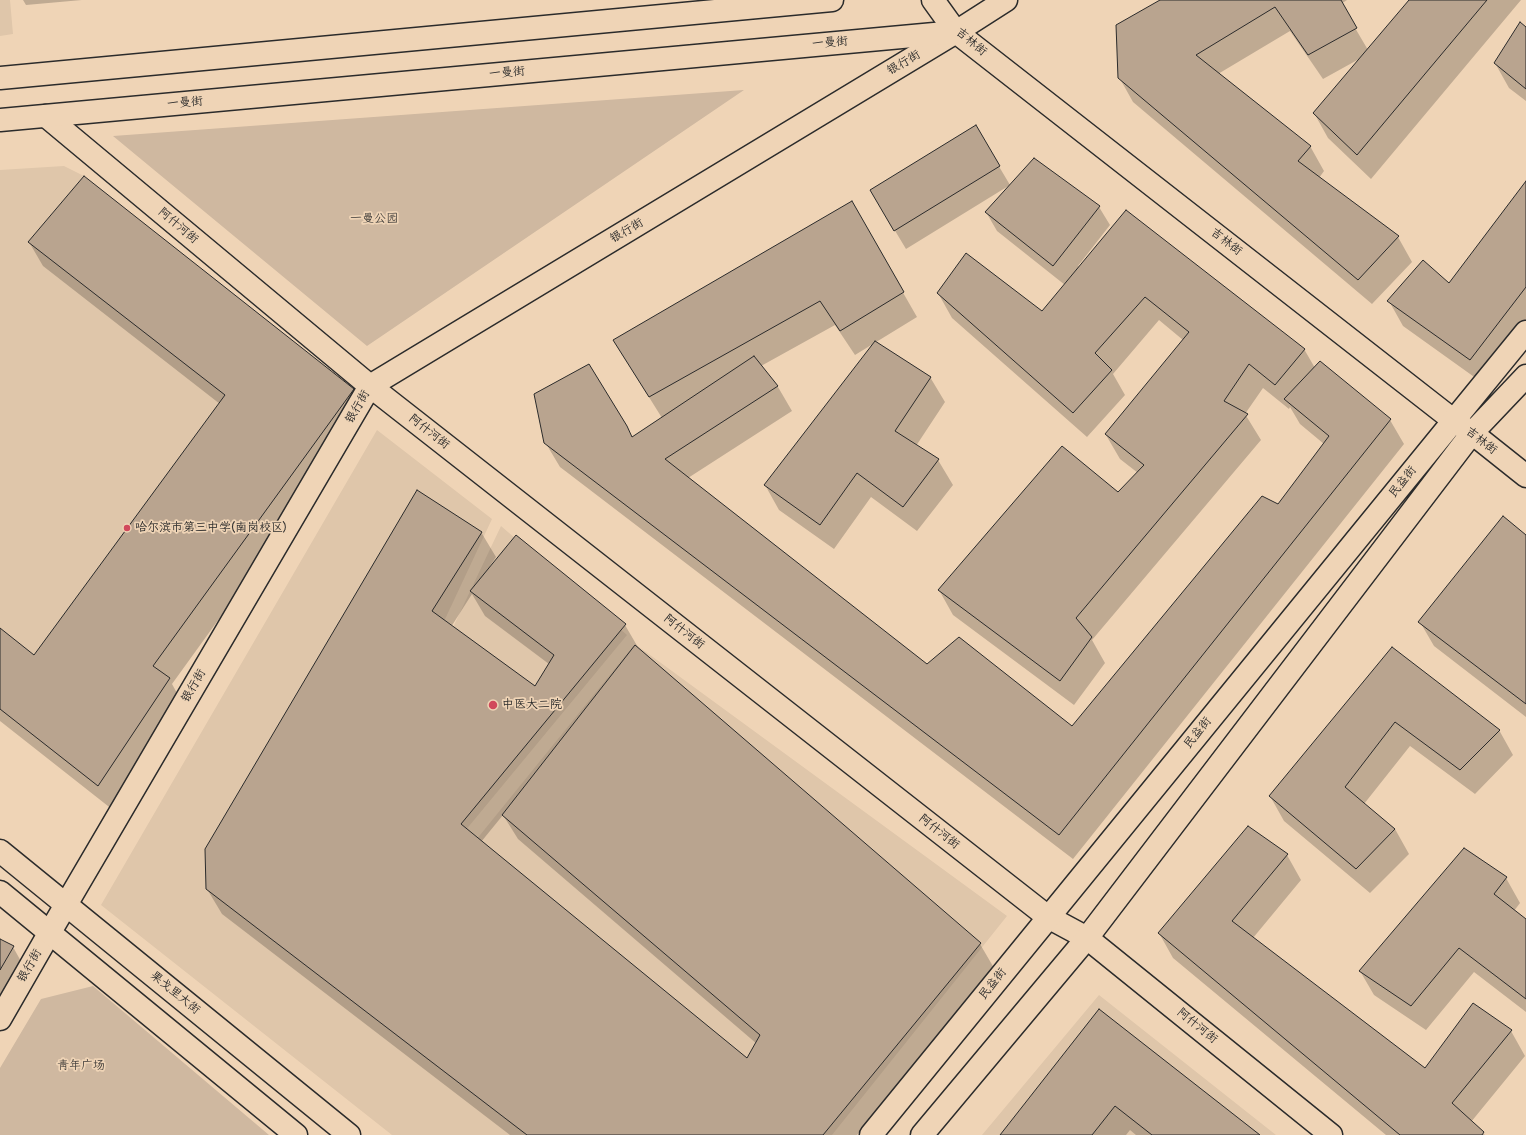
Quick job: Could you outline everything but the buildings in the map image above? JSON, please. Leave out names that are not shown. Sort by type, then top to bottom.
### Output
[{"type":"main road","points":[[0,78],[832,0]]},
{"type":"main road","name":"吉林街","points":[[933,0],[956,32],[1454,420],[1472,432],[1526,476]]},
{"type":"main road","name":"一曼街","points":[[0,120],[956,32],[1006,0]]},
{"type":"main road","name":"银行街","points":[[0,1019],[370,386],[956,32]]},
{"type":"main road","name":"阿什河街","points":[[46,116],[370,386],[1048,917],[1087,938],[1332,1135]]},
{"type":"main road","name":"民益街","points":[[871,1135],[1526,332]]},
{"type":"main road","name":"民益街","points":[[922,1135],[1087,938],[1472,432],[1526,376]]},
{"type":"main road","name":"果戈里大街","points":[[0,851],[349,1135]]},
{"type":"main road","points":[[0,892],[296,1135]]},
{"type":"shaded area","points":[[0,0],[10,0],[13,34],[0,36]]},
{"type":"shaded area","name":"哈尔滨市第三中学(南岗校区)","points":[[64,166],[84,176],[354,389],[153,666],[170,678],[98,786],[0,709],[0,170]]},
{"type":"shaded area","points":[[377,430],[492,519],[371,777],[463,856],[635,644],[1007,916],[832,1135],[392,1135],[101,905]]},
{"type":"shaded area","name":"中医大二院","points":[[501,526],[627,635],[460,837],[383,775]]},
{"type":"shaded area","points":[[1099,995],[1276,1135],[982,1135]]},
{"type":"green space","name":"一曼公园","points":[[744,90],[367,346],[113,136]]},
{"type":"green space","name":"青年广场","points":[[93,986],[269,1135],[0,1135],[0,1068],[41,999]]},
{"type":"place","name":"哈尔滨市第三中学(南岗校区)","points":[[127,528]]},
{"type":"place","name":"中医大二院","points":[[493,705]]}]
